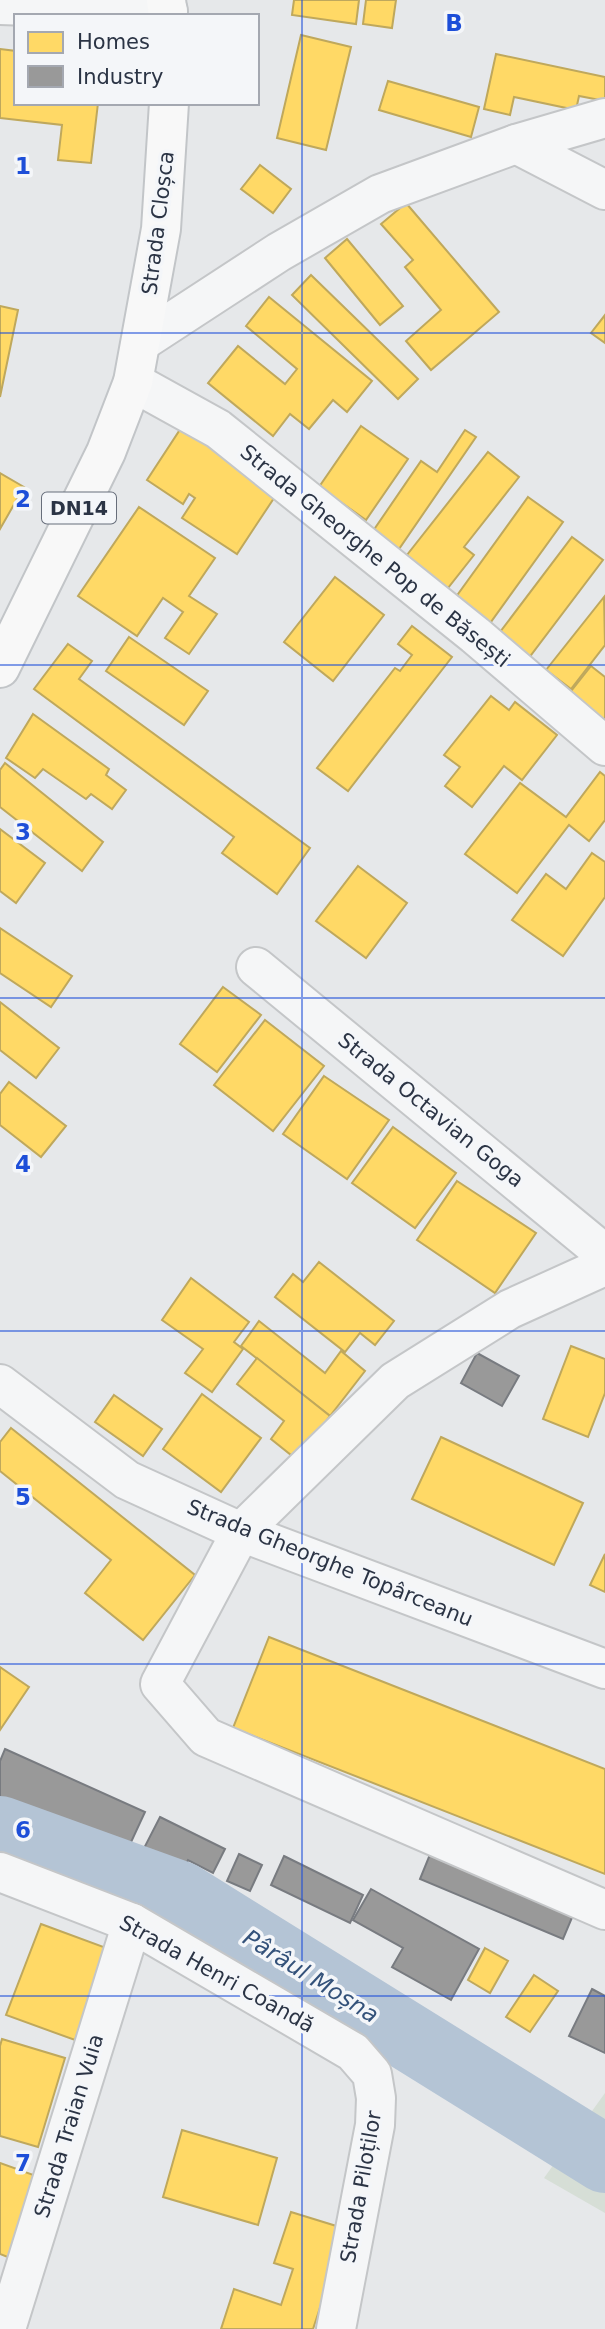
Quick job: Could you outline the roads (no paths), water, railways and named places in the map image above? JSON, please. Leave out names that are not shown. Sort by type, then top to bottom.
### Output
[{"type":"main road","name":"Strada Cloșca","points":[[141,342],[161,229],[169,105]]},
{"type":"main road","name":"DN14","points":[[0,668],[106,452],[134,382],[141,342]]},
{"type":"street","points":[[0,5],[167,9]]},
{"type":"street","points":[[141,342],[279,251],[380,194],[516,144],[605,118]]},
{"type":"street","points":[[516,144],[605,190]]},
{"type":"street","name":"Strada Gheorghe Pop de Băsești","points":[[134,382],[218,429],[475,635],[605,746]]},
{"type":"street","name":"Strada Octavian Goga","points":[[256,967],[605,1254]]},
{"type":"street","points":[[605,1266],[510,1309],[395,1381],[240,1532],[160,1684],[206,1737],[605,1910]]},
{"type":"street","name":"Strada Gheorghe Topârceanu","points":[[0,1384],[127,1480],[240,1532],[605,1669]]},
{"type":"street","name":"Strada Henri Coandă","points":[[0,1872],[132,1923],[354,2052]]},
{"type":"street","name":"Strada Traian Vuia","points":[[6,2329],[132,1923]]},
{"type":"street","name":"Strada Piloților","points":[[336,2329],[375,2125],[376,2098],[372,2074],[354,2052]]},
{"type":"waterway","name":"Pârâul Moșna","points":[[0,1830],[180,1895],[605,2159]]}]
